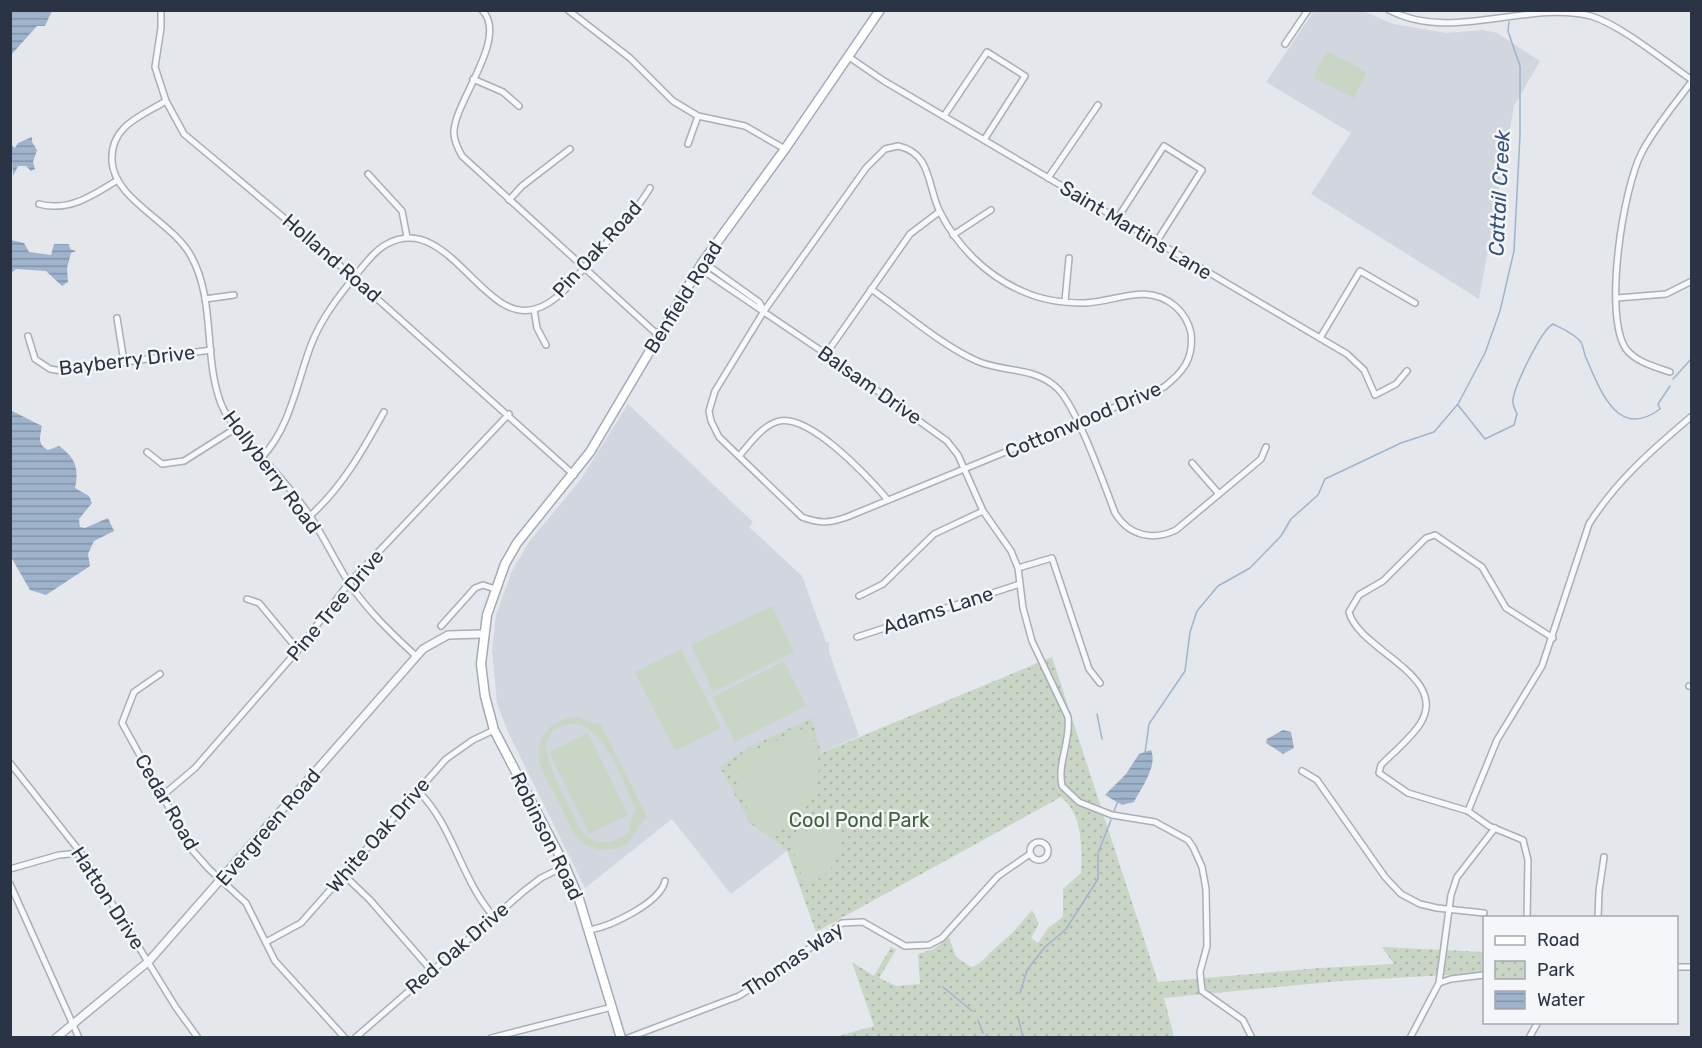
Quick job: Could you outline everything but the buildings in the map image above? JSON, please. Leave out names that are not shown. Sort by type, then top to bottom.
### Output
[{"type":"main road","name":"Benfield Road","points":[[482,634],[495,589],[517,543],[574,475],[701,265],[785,149],[880,10]]},
{"type":"main road","name":"Robinson Road","points":[[482,634],[482,680],[494,730],[565,867],[590,930],[621,1038]]},
{"type":"street","name":"Holland Road","points":[[161,10],[161,28],[155,60],[166,101],[184,134],[354,278],[509,414],[574,475]]},
{"type":"street","points":[[482,10],[489,24],[490,41],[453,131],[458,148],[479,174],[659,336]]},
{"type":"street","points":[[567,10],[630,58],[672,101],[698,116],[745,126],[785,149]]},
{"type":"street","points":[[1285,44],[1308,10]]},
{"type":"street","points":[[1389,10],[1426,22],[1557,11],[1584,14],[1610,25],[1692,80],[1642,151],[1632,176],[1617,255],[1618,325],[1624,346],[1639,360],[1670,372]]},
{"type":"street","points":[[944,116],[987,52],[1024,76],[984,140]]},
{"type":"street","name":"Saint Martins Lane","points":[[849,57],[984,140],[1320,338],[1360,366],[1375,394],[1396,384],[1407,371]]},
{"type":"street","points":[[473,78],[503,92],[519,106]]},
{"type":"street","points":[[39,204],[53,208],[73,204],[116,182],[112,159],[117,136],[130,122],[166,101]]},
{"type":"street","points":[[1048,178],[1098,105]]},
{"type":"street","points":[[688,144],[698,116]]},
{"type":"street","points":[[1117,219],[1164,146],[1202,170],[1157,241]]},
{"type":"street","name":"Cottonwood Drive","points":[[905,147],[921,158],[939,212],[971,255],[1004,282],[1037,297],[1065,301],[1104,302],[1139,293],[1154,294],[1179,309],[1190,328],[1192,340],[1191,351],[1184,369],[1164,387],[1078,424],[829,524],[816,523],[802,517],[715,431],[710,406],[715,391],[764,311],[866,168],[885,149],[905,147]]},
{"type":"street","points":[[509,200],[522,186],[570,149]]},
{"type":"street","points":[[262,457],[280,431],[316,333],[332,305],[386,245],[407,237],[402,211],[368,174]]},
{"type":"street","name":"Hollyberry Road","points":[[116,182],[182,241],[194,261],[205,299],[218,397],[236,428],[310,516],[349,583],[382,625],[416,656]]},
{"type":"street","name":"Pin Oak Road","points":[[407,237],[421,239],[436,247],[507,306],[534,310],[552,301],[583,269],[632,214],[650,188]]},
{"type":"street","points":[[954,235],[992,210]]},
{"type":"street","points":[[826,354],[910,234],[939,212]]},
{"type":"street","points":[[1065,301],[1069,258]]},
{"type":"street","name":"Balsam Drive","points":[[701,265],[755,308],[764,311],[947,441],[958,455],[983,511],[1006,542],[1018,568],[1025,620],[1032,641],[1068,717],[1068,730],[1060,773],[1062,786],[1080,802],[1112,815],[1149,820],[1188,840],[1201,864],[1206,889],[1207,946],[1200,972],[1200,987],[1204,994],[1243,1020],[1252,1038]]},
{"type":"street","points":[[1320,338],[1360,271],[1415,303]]},
{"type":"street","points":[[1617,298],[1666,294],[1692,281]]},
{"type":"street","points":[[871,289],[967,356],[991,366],[1030,372],[1053,384],[1066,399],[1115,513],[1132,531],[1149,536],[1171,532],[1261,459],[1266,447]]},
{"type":"street","points":[[205,299],[234,296]]},
{"type":"street","points":[[534,310],[537,328],[546,345]]},
{"type":"street","points":[[117,318],[124,362]]},
{"type":"street","name":"Bayberry Drive","points":[[28,336],[35,359],[50,369],[62,371],[211,350]]},
{"type":"street","points":[[310,516],[337,488],[358,460],[384,412]]},
{"type":"street","name":"Pine Tree Drive","points":[[162,796],[195,768],[298,650],[349,583],[509,414]]},
{"type":"street","points":[[1468,811],[1497,740],[1542,666],[1589,524],[1601,504],[1643,457],[1692,416]]},
{"type":"street","points":[[739,456],[776,422],[787,420],[805,424],[868,476],[888,500]]},
{"type":"street","points":[[147,452],[162,464],[180,462],[236,428]]},
{"type":"street","points":[[1192,463],[1219,494]]},
{"type":"street","points":[[859,596],[883,584],[933,534],[983,511]]},
{"type":"street","points":[[1527,916],[1526,844],[1517,836],[1495,828],[1468,811],[1408,793],[1384,779],[1379,773],[1382,765],[1420,723],[1424,712],[1423,697],[1416,679],[1410,672],[1384,653],[1355,625],[1351,619],[1350,607],[1359,595],[1383,581],[1426,538],[1435,535],[1482,567],[1506,608],[1553,638]]},
{"type":"street","points":[[1018,568],[1052,558],[1089,669],[1100,683]]},
{"type":"street","name":"Adams Lane","points":[[856,637],[1020,584]]},
{"type":"street","points":[[441,627],[475,588],[483,585],[495,589]]},
{"type":"street","points":[[247,599],[259,603],[298,650]]},
{"type":"street","name":"Evergreen Road","points":[[56,1038],[149,961],[429,643],[443,637],[482,634]]},
{"type":"street","name":"Cedar Road","points":[[160,674],[134,692],[122,723],[193,851],[246,903],[275,961],[345,1038]]},
{"type":"street","name":"White Oak Drive","points":[[266,942],[301,923],[446,759],[473,740],[494,730]]},
{"type":"street","name":"Hatton Drive","points":[[10,763],[81,853],[175,1006],[198,1038]]},
{"type":"street","points":[[1302,771],[1317,780],[1331,797],[1392,885],[1420,904],[1449,910],[1484,913]]},
{"type":"street","points":[[418,791],[434,810],[482,902],[494,917]]},
{"type":"street","points":[[1410,1038],[1439,983],[1449,910],[1457,877],[1495,828]]},
{"type":"street","points":[[10,868],[59,855],[81,853]]},
{"type":"street","name":"Thomas Way","points":[[628,1038],[739,996],[793,961],[842,923],[863,922],[905,946],[929,945],[942,938],[998,876],[1030,854]]},
{"type":"street","points":[[1598,916],[1604,857]]},
{"type":"street","name":"Red Oak Drive","points":[[355,1038],[541,878],[565,867]]},
{"type":"street","points":[[344,875],[370,900],[432,971]]},
{"type":"street","points":[[590,930],[609,926],[631,913],[659,894],[665,881]]},
{"type":"street","points":[[10,884],[79,1038]]},
{"type":"street","points":[[1439,983],[1451,979],[1483,975]]},
{"type":"street","points":[[491,1038],[612,1006]]},
{"type":"street","points":[[1529,1038],[1537,1024]]},
{"type":"shaded area","points":[[1314,11],[1363,11],[1393,24],[1446,33],[1483,30],[1497,33],[1540,61],[1514,106],[1479,299],[1311,194],[1351,133],[1266,82]]},
{"type":"shaded area","points":[[628,404],[753,522],[749,527],[802,576],[826,642],[829,642],[829,652],[859,736],[820,753],[812,719],[750,823],[787,851],[731,894],[672,819],[585,888],[508,732],[497,704],[492,650],[496,615],[512,571],[529,542],[581,479]]},
{"type":"green space","points":[[1327,51],[1367,72],[1354,98],[1313,78]]},
{"type":"green space","points":[[772,606],[794,652],[713,692],[691,645]]},
{"type":"green space","points":[[681,649],[721,728],[675,751],[635,672]]},
{"type":"green space","name":"Cool Pond Park","points":[[1052,657],[1158,982],[1394,964],[1382,947],[1483,952],[1483,973],[1340,981],[1164,998],[1174,1037],[835,1037],[874,1026],[852,962],[874,976],[891,947],[896,950],[879,978],[896,986],[920,984],[918,954],[934,949],[949,937],[956,957],[971,967],[981,962],[1005,940],[1032,910],[1039,924],[1031,938],[1038,943],[1048,928],[1063,917],[1063,889],[1081,873],[1081,842],[1074,813],[1061,797],[816,932],[787,851],[750,823],[720,767],[747,748],[812,718],[821,753]]},
{"type":"green space","points":[[784,661],[806,706],[735,742],[712,697]]},
{"type":"green space","points":[[577,717],[600,723],[648,818],[639,826],[629,842],[617,849],[597,849],[577,838],[542,769],[539,745],[542,737],[553,725],[568,718]],"holes":[[[574,724],[596,735],[612,757],[635,808],[628,833],[610,842],[600,842],[590,838],[583,831],[556,781],[548,756],[547,744],[550,735],[559,728]]]},
{"type":"green space","points":[[808,726],[818,760],[816,789],[810,802],[800,814],[788,825],[771,835],[753,823],[736,780],[733,765],[736,760]]},
{"type":"green space","points":[[588,733],[628,815],[589,834],[549,752]]},
{"type":"green space","points":[[839,820],[840,843],[836,860],[824,875],[806,888],[791,845],[791,836]]},
{"type":"water","points":[[11,10],[52,11],[45,26],[37,26],[11,55]]},
{"type":"water","points":[[32,137],[37,150],[33,162],[35,169],[31,171],[26,166],[18,166],[13,176],[11,145],[15,148],[18,143]]},
{"type":"water","points":[[11,240],[24,243],[29,252],[51,255],[54,244],[69,244],[70,249],[76,251],[71,253],[67,268],[68,282],[62,286],[46,271],[16,269],[11,273]]},
{"type":"water","points":[[10,410],[42,426],[40,440],[45,448],[48,450],[59,446],[73,460],[77,475],[75,488],[89,496],[92,503],[79,519],[80,527],[85,528],[108,518],[114,531],[94,541],[88,554],[90,566],[46,595],[30,590],[11,557]]},
{"type":"water","points":[[1283,730],[1291,732],[1294,748],[1283,754],[1266,743],[1267,739]]},
{"type":"water","points":[[1151,750],[1153,756],[1151,770],[1134,802],[1122,805],[1105,795],[1126,774],[1139,754]]},
{"type":"waterway","name":"Cattail Creek","points":[[1145,753],[1149,724],[1185,671],[1190,632],[1197,611],[1218,586],[1250,568],[1281,536],[1291,519],[1318,495],[1325,479],[1401,443],[1434,432],[1458,404],[1485,353],[1500,311],[1514,251],[1520,135],[1520,66],[1508,31],[1509,22]]},
{"type":"waterway","points":[[1458,405],[1485,439],[1514,425],[1517,414],[1513,402],[1518,383],[1535,347],[1553,324],[1572,334],[1581,342],[1605,398],[1623,416],[1633,419],[1646,417],[1660,409],[1658,404],[1670,386]]},
{"type":"waterway","points":[[1673,379],[1692,358]]},
{"type":"waterway","points":[[1097,714],[1102,739]]},
{"type":"waterway","name":"Cattail Creek","points":[[1114,811],[1118,801]]},
{"type":"waterway","name":"Cattail Creek","points":[[1020,993],[1027,970],[1045,947],[1066,929],[1098,879],[1098,853],[1111,820]]},
{"type":"waterway","name":"Cattail Creek","points":[[943,987],[972,1011]]},
{"type":"waterway","name":"Cattail Creek","points":[[1018,1017],[1023,1038]]},
{"type":"waterway","name":"Cattail Creek","points":[[978,1020],[983,1033]]}]
